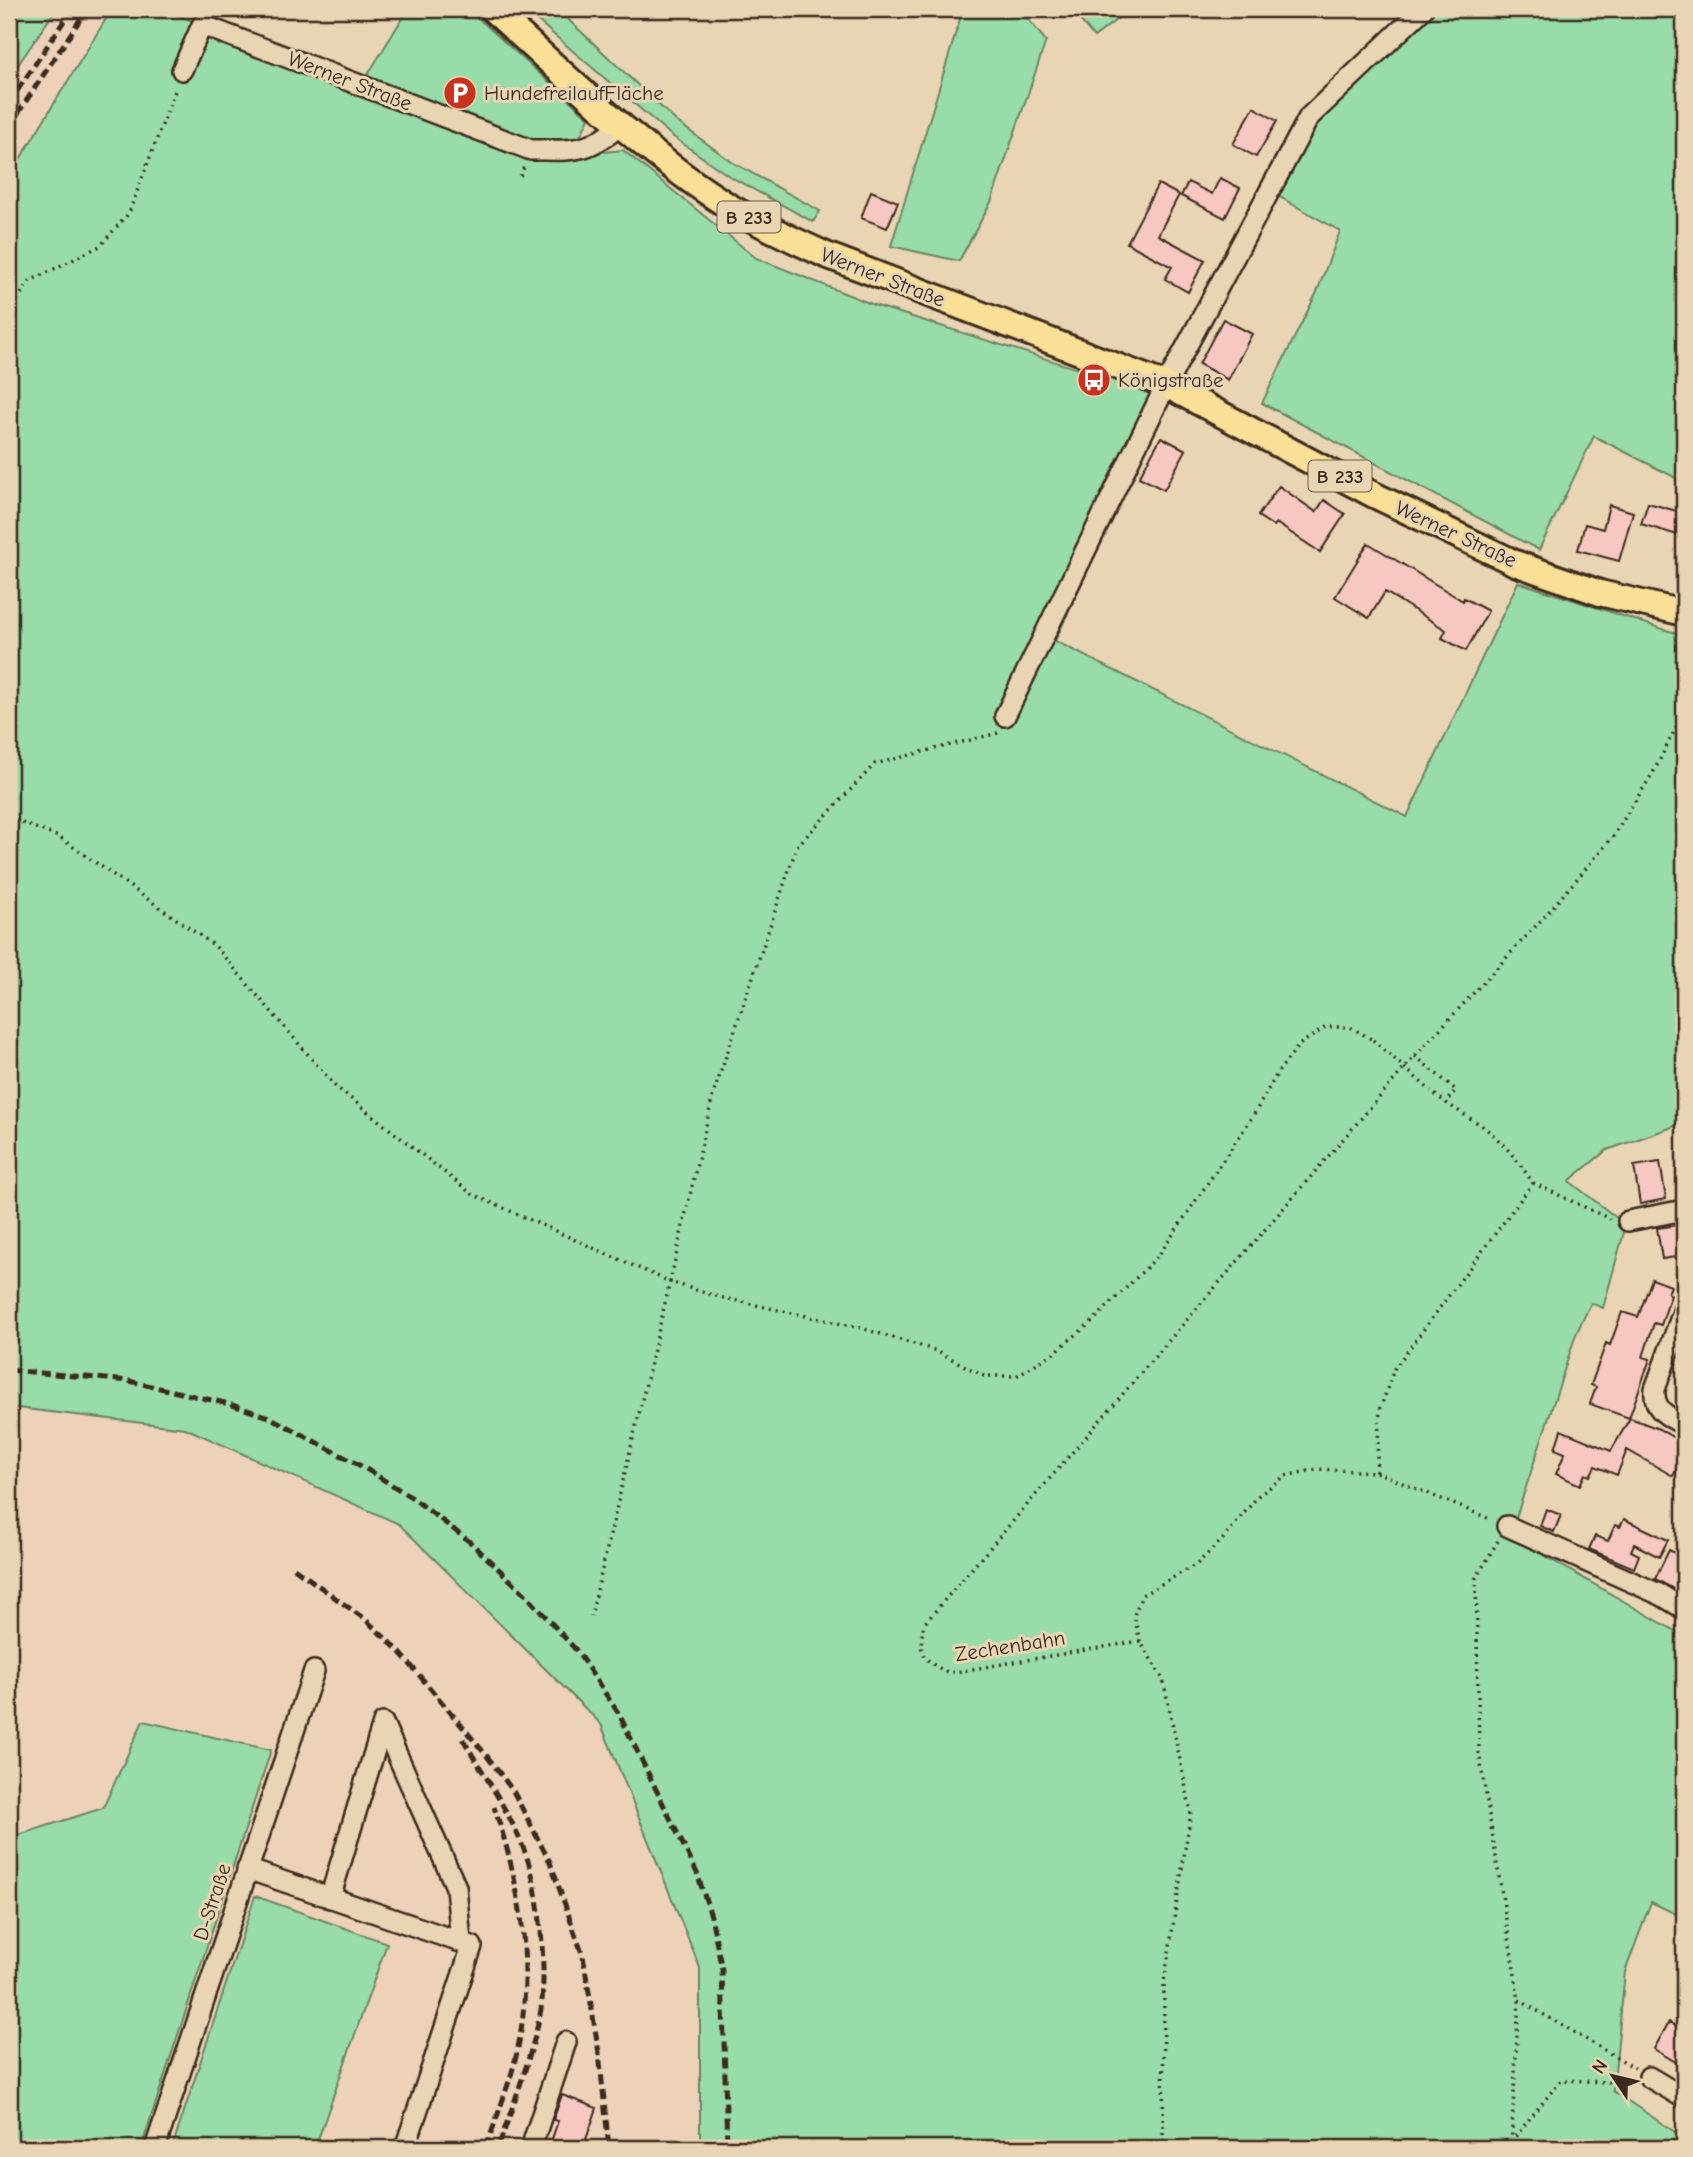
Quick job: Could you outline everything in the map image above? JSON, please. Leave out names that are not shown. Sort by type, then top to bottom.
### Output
[{"type":"main road","name":"Werner Straße","points":[[492,9],[678,170],[729,206],[775,232],[826,255],[1166,385],[1372,494],[1492,553],[1600,593],[1684,613]]},
{"type":"street","points":[[1005,716],[1166,385],[1309,117],[1423,9]]},
{"type":"street","name":"Werner Straße","points":[[182,70],[202,25],[531,150],[578,150],[603,140],[622,124]]},
{"type":"street","points":[[1628,1221],[1684,1210]]},
{"type":"street","points":[[1684,1309],[1654,1397],[1661,1412],[1684,1425]]},
{"type":"street","points":[[1507,1526],[1661,1595],[1684,1609]]},
{"type":"street","name":"D-Straße","points":[[155,2148],[314,1671]]},
{"type":"street","points":[[330,1898],[383,1723],[456,1887],[461,1941]]},
{"type":"street","points":[[247,1869],[472,1945],[405,2148]]},
{"type":"street","points":[[531,2148],[566,2042]]},
{"type":"street","points":[[1656,2081],[1684,2098]]},
{"type":"path","points":[[9,311],[30,281],[100,246],[129,213],[182,70]]},
{"type":"path","points":[[1445,1103],[1456,1090],[1415,1056],[1612,838],[1653,773],[1684,712]]},
{"type":"path","points":[[591,1616],[713,1095],[797,846],[875,764],[998,733],[1005,716]]},
{"type":"path","points":[[9,818],[60,837],[215,946],[335,1086],[472,1194],[670,1282],[719,1297],[861,1328],[937,1351],[984,1376],[1016,1376],[1054,1353],[1094,1320],[1159,1255],[1253,1115],[1278,1072],[1299,1045],[1326,1027],[1350,1027],[1373,1040],[1445,1103],[1483,1126],[1513,1153],[1533,1183],[1611,1219],[1628,1221]]},
{"type":"path","name":"Zechenbahn","points":[[1140,1641],[949,1673],[928,1663],[920,1645],[924,1624],[1415,1056]]},
{"type":"path","points":[[1376,1472],[1380,1410],[1394,1369],[1533,1183]]},
{"type":"path","points":[[1163,2148],[1164,1983],[1191,1812],[1163,1679],[1140,1641],[1135,1615],[1142,1595],[1197,1564],[1223,1539],[1258,1496],[1285,1476],[1317,1469],[1376,1472],[1507,1526],[1476,1578],[1479,1752],[1519,2000],[1510,2146]]},
{"type":"path","points":[[1519,2000],[1656,2081]]},
{"type":"path","points":[[1510,2146],[1561,2080],[1656,2081]]},
{"type":"shaded area","points":[[56,9],[112,9],[9,177],[9,78]]},
{"type":"shaded area","points":[[9,1407],[185,1427],[399,1524],[601,1724],[700,1968],[700,2148],[9,2148]]},
{"type":"green space","points":[[9,9],[56,9],[9,78]]},
{"type":"green space","points":[[112,9],[163,9],[190,20],[218,45],[237,43],[532,159],[623,150],[756,258],[874,305],[1164,396],[1055,641],[1407,817],[1518,582],[1684,634],[1684,1123],[1607,1150],[1569,1181],[1626,1225],[1603,1308],[1591,1303],[1576,1334],[1510,1536],[1684,1636],[1684,1918],[1651,1902],[1625,1972],[1613,2091],[1684,2138],[1684,2148],[700,2148],[700,1968],[601,1724],[399,1524],[185,1428],[9,1407],[9,177]]},
{"type":"green space","points":[[408,9],[468,9],[589,118],[579,139],[523,139],[367,76]]},
{"type":"green space","points":[[524,9],[557,9],[676,121],[732,162],[820,211],[813,222],[729,176],[672,136]]},
{"type":"green space","points":[[963,9],[1020,9],[1046,41],[991,202],[959,261],[891,246]]},
{"type":"green space","points":[[1071,9],[1130,9],[1094,37]]},
{"type":"green space","points":[[1435,9],[1684,9],[1684,482],[1594,436],[1539,550],[1262,403],[1317,292],[1340,231],[1278,196],[1311,129]]},
{"type":"green space","points":[[143,1721],[271,1750],[141,2148],[9,2148],[9,1838],[103,1808]]},
{"type":"green space","points":[[255,1896],[387,1943],[315,2148],[172,2148]]},
{"type":"building","points":[[1254,107],[1277,121],[1256,157],[1233,144]]},
{"type":"building","points":[[1220,178],[1240,188],[1225,218],[1181,196],[1188,182],[1212,194]]},
{"type":"building","points":[[1158,184],[1179,195],[1158,235],[1205,260],[1188,292],[1165,279],[1172,267],[1127,243]]},
{"type":"building","points":[[871,191],[898,202],[887,228],[861,218]]},
{"type":"building","points":[[1223,319],[1252,334],[1228,380],[1199,364]]},
{"type":"building","points":[[1161,437],[1186,450],[1164,490],[1139,477]]},
{"type":"building","points":[[1279,486],[1316,512],[1324,500],[1345,514],[1320,552],[1276,523],[1273,526],[1258,516]]},
{"type":"building","points":[[1648,503],[1684,513],[1684,537],[1641,524]]},
{"type":"building","points":[[1609,505],[1633,512],[1619,561],[1578,550],[1585,524],[1603,529]]},
{"type":"building","points":[[1368,543],[1463,601],[1464,598],[1488,611],[1466,651],[1442,638],[1446,630],[1385,592],[1369,618],[1335,597]]},
{"type":"building","points":[[1660,1162],[1666,1199],[1640,1204],[1634,1166]]},
{"type":"building","points":[[1678,1225],[1682,1256],[1662,1259],[1657,1228]]},
{"type":"building","points":[[1652,1279],[1671,1286],[1668,1293],[1671,1295],[1661,1325],[1654,1323],[1643,1357],[1650,1359],[1629,1418],[1590,1404],[1596,1387],[1591,1385],[1606,1343],[1610,1345],[1622,1312],[1638,1317]]},
{"type":"building","points":[[1630,1418],[1659,1429],[1684,1444],[1684,1456],[1673,1476],[1627,1450],[1617,1475],[1595,1466],[1590,1476],[1585,1474],[1580,1485],[1556,1474],[1565,1453],[1555,1449],[1561,1430],[1611,1451]]},
{"type":"building","points":[[1546,1509],[1561,1515],[1554,1532],[1540,1526]]},
{"type":"building","points":[[1624,1519],[1668,1540],[1659,1557],[1634,1544],[1631,1551],[1639,1555],[1634,1568],[1589,1549],[1595,1536],[1608,1541],[1615,1525],[1620,1527]]},
{"type":"building","points":[[1669,1550],[1684,1558],[1684,1576],[1677,1591],[1655,1579]]},
{"type":"building","points":[[1669,2022],[1684,2031],[1684,2067],[1654,2049]]},
{"type":"building","points":[[562,2095],[597,2108],[583,2148],[549,2148],[558,2121],[553,2120]]},
{"type":"railway","points":[[9,103],[72,9]]},
{"type":"railway","points":[[9,127],[87,9]]},
{"type":"railway","points":[[9,1370],[129,1381],[229,1404],[269,1417],[363,1467],[411,1497],[470,1542],[526,1595],[576,1650],[619,1714],[697,1873],[711,1916],[722,1970],[727,2148]]},
{"type":"railway","points":[[294,1568],[366,1620],[398,1650],[513,1791],[550,1862],[583,1956],[599,2053],[609,2148]]},
{"type":"railway","points":[[463,1739],[500,1801],[524,1850],[534,1882],[542,1941],[543,1982],[540,2015],[498,2148]]},
{"type":"railway","points":[[486,2148],[512,2072],[520,2039],[525,1972],[513,1871],[494,1807]]},
{"type":"place","name":"HundefreilaufFläche","points":[[460,93]]},
{"type":"place","name":"Königstraße","points":[[1094,380]]}]
